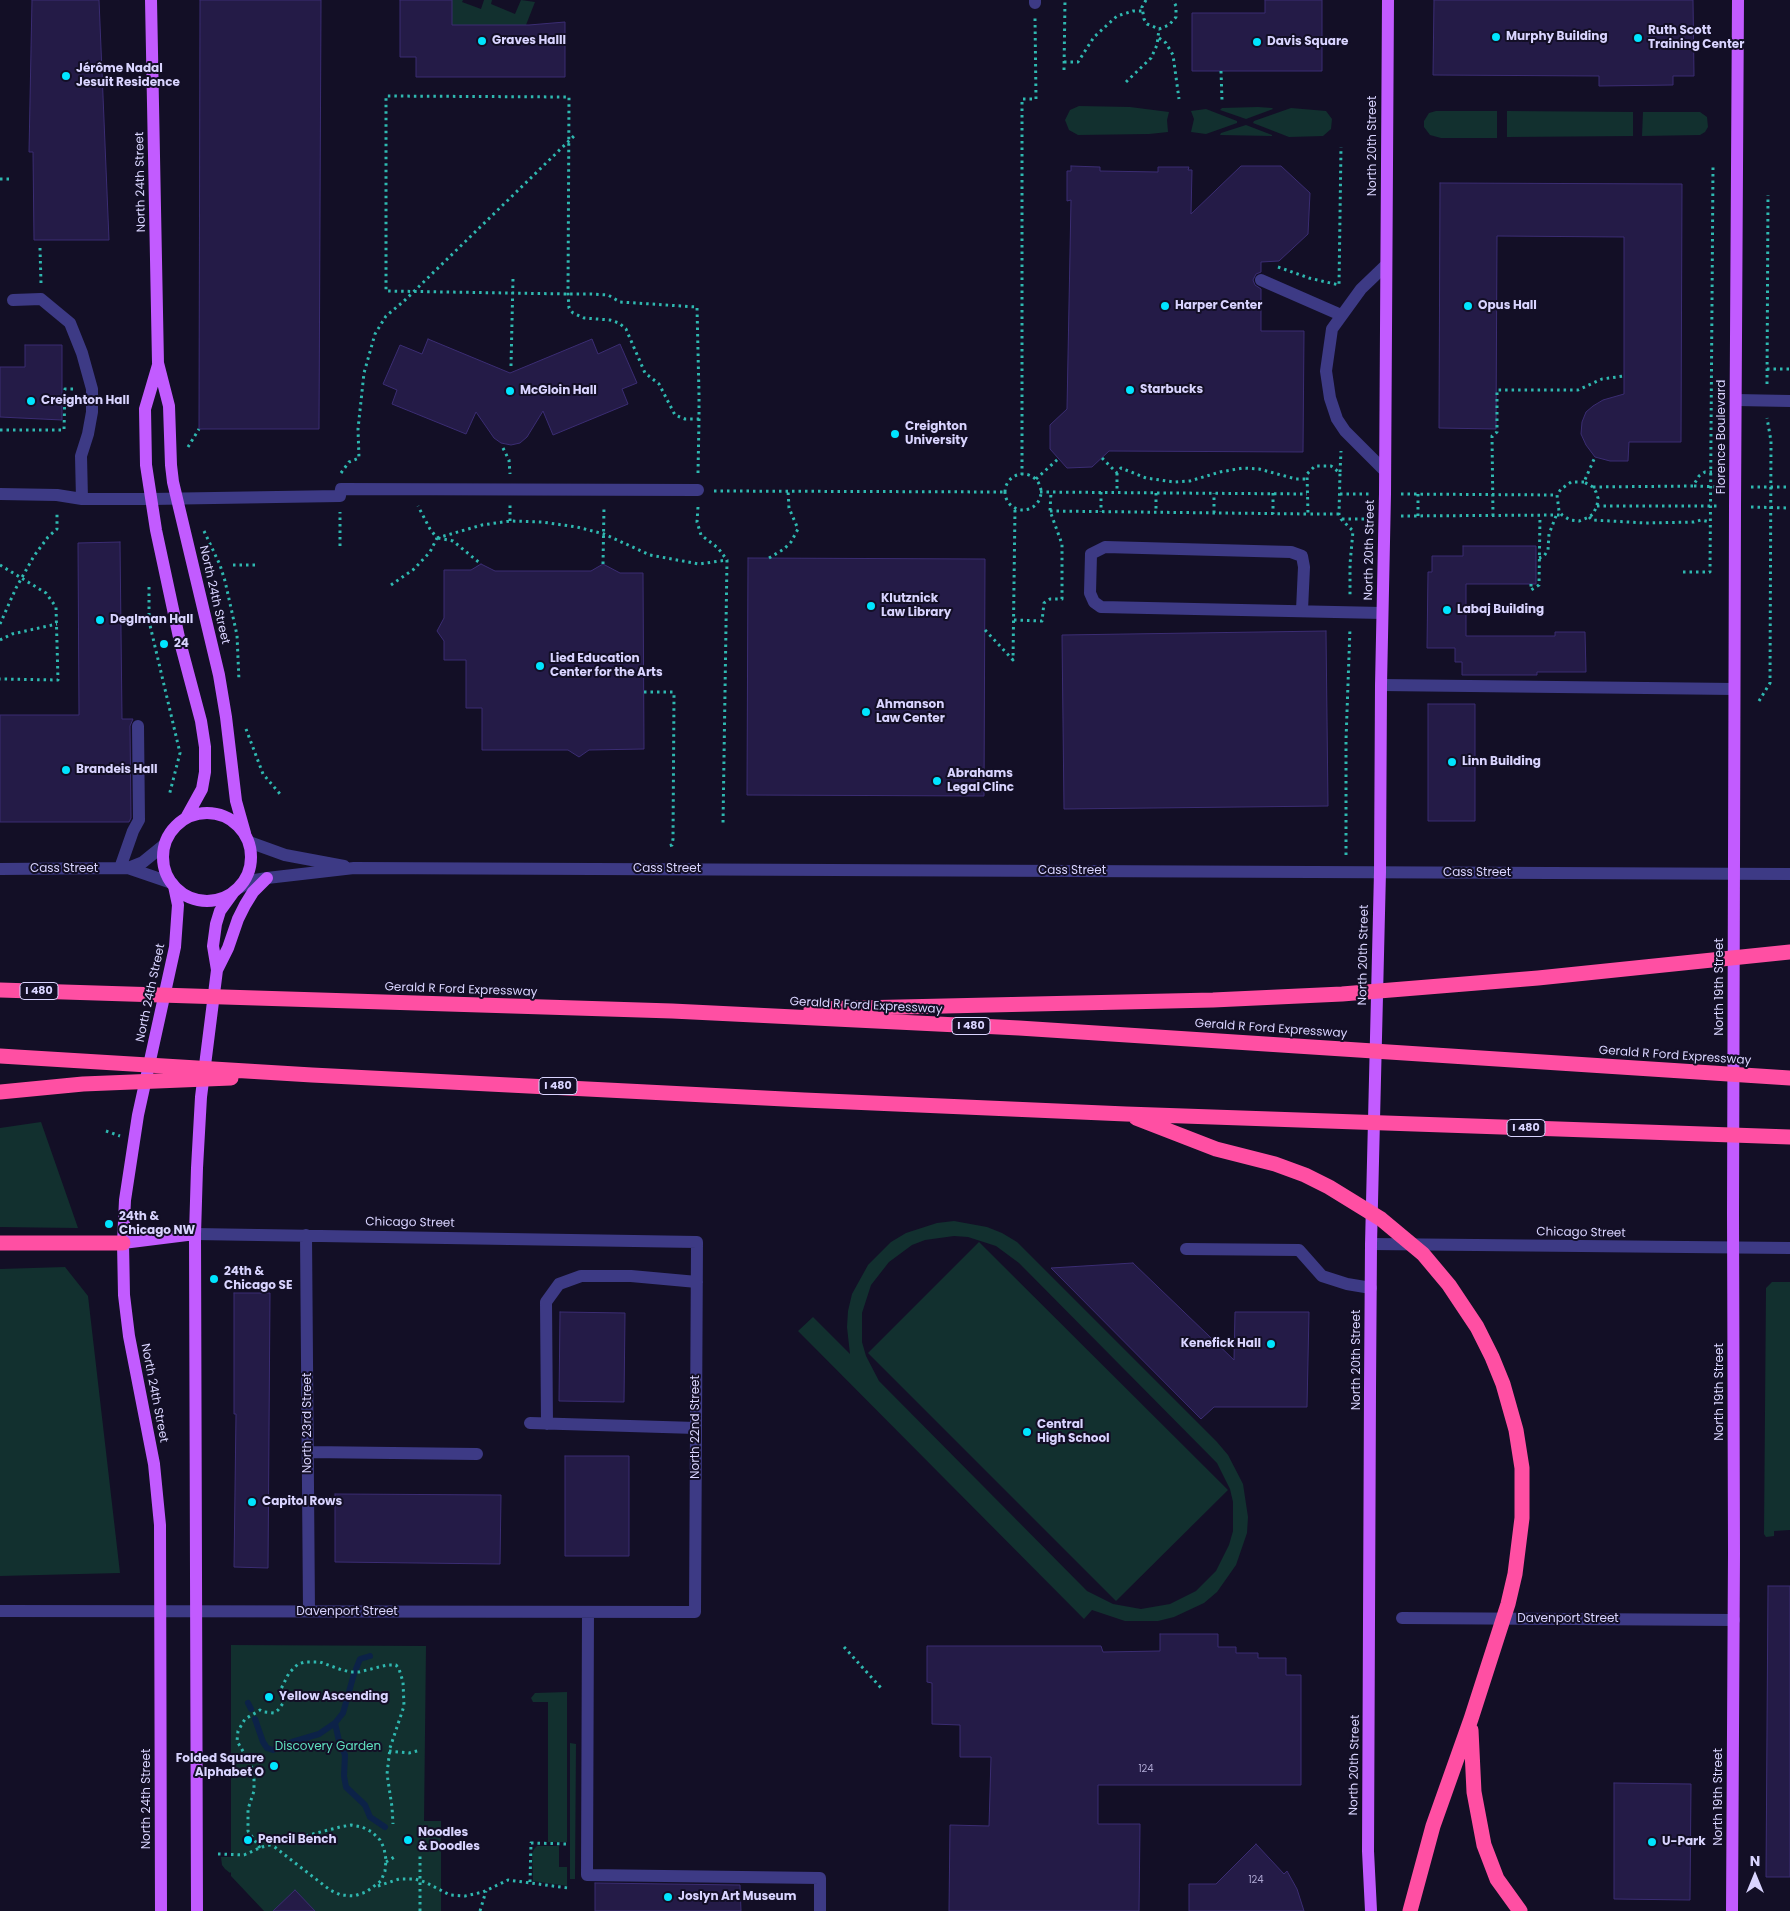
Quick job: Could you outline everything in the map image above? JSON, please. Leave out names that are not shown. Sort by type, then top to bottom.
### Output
[{"type":"highway","points":[[672,1011],[1112,1003],[1273,998],[1396,990],[1790,952]]},
{"type":"highway","name":"Gerald R Ford Expressway","points":[[0,990],[672,1011],[1029,1029],[1790,1078]]},
{"type":"highway","name":"I 480","points":[[0,1056],[804,1100],[1126,1114],[1790,1137]]},
{"type":"highway","points":[[0,1092],[63,1086],[312,1074]]},
{"type":"highway","points":[[1126,1114],[1216,1149],[1291,1169],[1329,1187],[1363,1207],[1398,1232],[1428,1260],[1449,1285],[1477,1327],[1496,1366],[1511,1409],[1519,1445],[1523,1492],[1522,1518],[1513,1584],[1471,1718],[1433,1826],[1410,1911]]},
{"type":"highway","points":[[0,1243],[123,1243]]},
{"type":"highway","points":[[1471,1718],[1472,1773],[1480,1832],[1488,1859],[1497,1879],[1520,1911]]},
{"type":"main road","name":"North 24th Street","points":[[151,0],[158,363],[169,406],[171,465],[219,675],[236,801],[247,838]]},
{"type":"main road","name":"North 20th Street","points":[[1372,1911],[1368,1851],[1371,1244],[1380,872],[1385,494],[1388,0]]},
{"type":"main road","name":"Florence Boulevard","points":[[1734,873],[1738,0]]},
{"type":"main road","name":"North 24th Street","points":[[158,363],[145,409],[146,465],[156,530],[180,642],[201,722],[205,747],[205,772],[202,788],[186,818]]},
{"type":"main road","points":[[197,1911],[195,1234],[201,1097],[217,970],[213,946],[216,924],[220,911],[246,878],[251,867],[251,854],[247,838],[236,823],[225,816],[212,813],[198,813],[176,825],[164,845],[163,858],[166,872],[173,885],[184,895],[203,900],[222,898],[236,890]]},
{"type":"main road","name":"North 19th Street","points":[[1732,1911],[1734,873]]},
{"type":"main road","points":[[217,970],[245,905],[253,892],[267,878]]},
{"type":"main road","name":"North 24th Street","points":[[161,1911],[161,1552],[158,1495],[148,1430],[129,1336],[124,1288],[123,1243],[125,1200],[138,1115],[175,947],[178,905],[173,885]]},
{"type":"main road","name":"Chicago Street","points":[[123,1243],[195,1234]]},
{"type":"street","points":[[1385,471],[1345,431],[1337,419],[1330,398],[1326,371],[1332,329],[1341,314],[1361,289],[1386,265]]},
{"type":"street","points":[[1261,280],[1341,314]]},
{"type":"street","points":[[13,300],[42,299],[70,323],[82,353],[92,389],[92,412],[81,456],[82,499]]},
{"type":"street","points":[[1736,400],[1790,400]]},
{"type":"street","points":[[0,494],[57,495],[82,499],[178,499],[413,489],[698,490]]},
{"type":"street","points":[[1302,610],[1304,567],[1302,556],[1291,552],[1105,547],[1091,554],[1090,593],[1094,602],[1101,606],[1382,613]]},
{"type":"street","points":[[1381,685],[1734,689]]},
{"type":"street","points":[[124,868],[132,832],[140,820],[138,726]]},
{"type":"street","points":[[247,838],[285,855],[354,868]]},
{"type":"street","name":"Cass Street","points":[[0,869],[124,868],[143,862],[164,845]]},
{"type":"street","name":"Cass Street","points":[[124,868],[173,885]]},
{"type":"street","points":[[236,890],[255,880],[354,868]]},
{"type":"street","name":"Cass Street","points":[[354,868],[1790,874]]},
{"type":"street","name":"Chicago Street","points":[[195,1234],[697,1242]]},
{"type":"street","name":"North 23rd Street","points":[[306,1235],[309,1611]]},
{"type":"street","name":"North 22nd Street","points":[[695,1612],[697,1242]]},
{"type":"street","name":"Chicago Street","points":[[1371,1244],[1790,1248]]},
{"type":"street","points":[[1186,1249],[1299,1250],[1322,1276],[1348,1284],[1371,1288]]},
{"type":"street","points":[[547,1424],[546,1302],[559,1284],[581,1276],[631,1276],[697,1282]]},
{"type":"street","points":[[530,1423],[696,1428]]},
{"type":"street","points":[[308,1452],[477,1454]]},
{"type":"street","name":"Davenport Street","points":[[0,1611],[695,1612]]},
{"type":"street","points":[[588,1612],[587,1875],[820,1878],[820,1911]]},
{"type":"street","name":"Davenport Street","points":[[1402,1618],[1734,1620]]},
{"type":"path","points":[[1064,70],[1065,0]]},
{"type":"path","points":[[1146,0],[1142,7],[1144,19],[1148,24],[1159,28],[1169,25],[1176,17],[1176,6],[1173,0]]},
{"type":"path","points":[[1022,474],[1022,99],[1036,99],[1035,1]]},
{"type":"path","points":[[1064,62],[1078,62],[1094,37],[1117,16],[1133,11],[1142,11]]},
{"type":"path","points":[[1126,82],[1151,58],[1159,38],[1159,28]]},
{"type":"path","points":[[1159,38],[1166,43],[1174,55],[1179,99]]},
{"type":"path","points":[[1221,71],[1222,100]]},
{"type":"path","points":[[698,419],[685,419],[675,415],[659,384],[646,373],[626,329],[619,323],[610,320],[584,318],[574,314],[569,308],[568,294],[568,141],[569,97],[386,96],[386,292],[513,293],[568,294],[608,295],[620,302],[697,307],[698,419],[698,490],[1006,492]]},
{"type":"path","points":[[340,546],[341,472],[349,462],[359,458],[358,429],[364,373],[375,334],[386,316],[404,301],[574,136]]},
{"type":"path","points":[[1277,267],[1309,278],[1339,285],[1341,147]]},
{"type":"path","points":[[1683,572],[1710,572],[1713,167]]},
{"type":"path","points":[[0,179],[13,179]]},
{"type":"path","points":[[1759,701],[1770,683],[1771,508],[1770,432],[1767,420],[1768,195]]},
{"type":"path","points":[[40,248],[42,299]]},
{"type":"path","points":[[510,366],[513,278]]},
{"type":"path","points":[[1767,369],[1790,369]]},
{"type":"path","points":[[1493,516],[1492,436],[1497,432],[1497,390],[1578,390],[1602,379],[1624,376]]},
{"type":"path","points":[[0,430],[64,430],[65,389],[92,389]]},
{"type":"path","points":[[503,448],[509,460],[510,490]]},
{"type":"path","points":[[1584,482],[1595,457]]},
{"type":"path","points":[[1102,458],[1117,473]]},
{"type":"path","points":[[1036,479],[1058,459]]},
{"type":"path","points":[[1308,514],[1307,474],[1315,466],[1331,466],[1340,473],[1341,519],[1353,531],[1350,564],[1346,740],[1346,854]]},
{"type":"path","points":[[1117,492],[1117,473],[1121,468],[1146,478],[1174,482],[1190,481],[1242,468],[1259,469],[1307,480]]},
{"type":"path","points":[[1693,486],[1699,476],[1706,472],[1712,472]]},
{"type":"path","points":[[1015,474],[1032,475],[1036,479],[1040,484],[1041,500],[1031,509],[1015,509],[1006,500],[1006,484],[1015,474]]},
{"type":"path","points":[[1593,487],[1598,498],[1597,506],[1589,518],[1578,521],[1570,520],[1562,515],[1559,511],[1557,495],[1570,482],[1584,482],[1593,487],[1711,487]]},
{"type":"path","points":[[413,489],[418,507],[430,529],[438,538],[453,541],[481,564]]},
{"type":"path","points":[[604,490],[604,564]]},
{"type":"path","points":[[769,558],[784,549],[791,542],[798,529],[788,505],[788,491]]},
{"type":"path","points":[[1040,492],[1307,494]]},
{"type":"path","points":[[1014,620],[1042,621],[1046,600],[1062,599],[1062,544],[1050,511],[1051,492]]},
{"type":"path","points":[[1102,492],[1102,512]]},
{"type":"path","points":[[1156,493],[1156,512]]},
{"type":"path","points":[[1214,493],[1214,513]]},
{"type":"path","points":[[1272,493],[1273,514]]},
{"type":"path","points":[[1340,494],[1557,495]]},
{"type":"path","points":[[1418,494],[1418,516]]},
{"type":"path","points":[[0,624],[34,556],[48,537],[57,529],[57,495]]},
{"type":"path","points":[[1597,506],[1790,508]]},
{"type":"path","points":[[985,630],[1013,660],[1015,509]]},
{"type":"path","points":[[1050,511],[1340,514]]},
{"type":"path","points":[[698,512],[698,530],[718,548],[727,560],[723,824]]},
{"type":"path","points":[[1341,519],[1396,516],[1562,515]]},
{"type":"path","points":[[1531,584],[1531,590],[1539,584],[1540,516]]},
{"type":"path","points":[[1539,558],[1544,556],[1548,550],[1549,534],[1556,516]]},
{"type":"path","points":[[1589,518],[1592,520],[1646,523],[1694,522],[1701,520],[1710,522]]},
{"type":"path","points":[[391,585],[425,558],[438,538],[482,525],[510,521],[542,522],[578,527],[604,534],[650,555],[699,564],[727,560]]},
{"type":"path","points":[[203,530],[220,565],[229,598],[237,635],[239,688]]},
{"type":"path","points":[[0,565],[51,598],[56,606],[58,680],[0,679]]},
{"type":"path","points":[[234,565],[255,565]]},
{"type":"path","points":[[149,583],[149,621],[180,753],[169,796]]},
{"type":"path","points":[[0,640],[12,634],[57,624]]},
{"type":"path","points":[[644,692],[673,692],[674,694],[673,839],[672,845],[668,846]]},
{"type":"path","points":[[243,720],[263,774],[280,794]]},
{"type":"path","points":[[844,1646],[882,1690]]},
{"type":"path","points":[[260,1848],[248,1831],[247,1822],[254,1791],[253,1771],[236,1736],[242,1724],[251,1715],[260,1710],[274,1712],[282,1706],[284,1697],[281,1689],[293,1668],[305,1662],[320,1662],[342,1670],[359,1672],[374,1667],[396,1665],[404,1682],[404,1706],[389,1751],[387,1774],[393,1824]]},
{"type":"path","points":[[389,1751],[409,1753],[421,1750]]},
{"type":"path","points":[[218,1854],[244,1855],[260,1848],[340,1827],[351,1825],[362,1827],[372,1832],[380,1840],[384,1848],[385,1872],[381,1881],[375,1887]]},
{"type":"path","points":[[530,1882],[531,1844],[568,1844]]},
{"type":"path","points":[[272,1845],[336,1893],[354,1896],[384,1882],[400,1879],[420,1880],[442,1892],[457,1896],[470,1896],[486,1891],[508,1880],[568,1888]]},
{"type":"path","points":[[420,1854],[420,1911]]},
{"type":"path","points":[[386,1862],[396,1856]]},
{"type":"path","points":[[480,1911],[486,1891]]},
{"type":"green space","points":[[452,0],[463,0],[462,2],[481,9],[484,0],[492,0],[491,4],[515,14],[521,0],[535,2],[526,25],[452,25]]},
{"type":"green space","points":[[1079,106],[1130,107],[1169,112],[1167,120],[1168,132],[1078,135],[1069,130],[1065,120],[1070,110]]},
{"type":"green space","points":[[1258,107],[1273,109],[1246,119],[1220,110],[1222,108]]},
{"type":"green space","points":[[1291,108],[1326,111],[1332,119],[1331,129],[1323,136],[1289,137],[1253,123]]},
{"type":"green space","points":[[1206,109],[1237,121],[1237,123],[1206,134],[1191,132],[1194,119],[1191,111]]},
{"type":"green space","points":[[1436,111],[1497,111],[1497,138],[1441,138],[1430,135],[1424,127],[1424,121],[1429,113]]},
{"type":"green space","points":[[1507,111],[1633,112],[1633,136],[1507,137]]},
{"type":"green space","points":[[1643,112],[1700,112],[1707,117],[1708,127],[1700,135],[1642,136]]},
{"type":"green space","points":[[1246,125],[1272,136],[1220,135],[1221,133]]},
{"type":"green space","points":[[41,1122],[78,1228],[0,1227],[0,1128]]},
{"type":"green space","points":[[954,1221],[987,1227],[1017,1242],[1228,1455],[1243,1484],[1248,1517],[1247,1533],[1236,1565],[1217,1592],[1204,1603],[1174,1617],[1158,1621],[1125,1621],[1092,1610],[1084,1619],[798,1331],[813,1317],[850,1354],[847,1327],[848,1311],[852,1294],[868,1265],[891,1242],[906,1233],[937,1223]],"holes":[[[954,1236],[968,1237],[996,1246],[1019,1263],[1217,1463],[1230,1489],[1233,1502],[1233,1531],[1229,1545],[1216,1571],[1196,1591],[1170,1604],[1141,1609],[1113,1604],[1087,1591],[879,1381],[866,1356],[862,1342],[862,1313],[871,1285],[889,1262],[912,1245],[925,1240]]]},
{"type":"green space","points":[[979,1242],[1228,1490],[1116,1601],[868,1353]]},
{"type":"green space","points":[[65,1267],[88,1296],[120,1573],[0,1576],[0,1269]]},
{"type":"green space","points":[[1772,1282],[1790,1282],[1790,1530],[1774,1531],[1774,1536],[1766,1537],[1764,1534],[1766,1288]]},
{"type":"green space","name":"Discovery Garden","points":[[231,1645],[426,1646],[424,1821],[441,1821],[441,1911],[264,1911],[231,1876],[231,1872],[225,1869],[222,1865],[221,1857],[231,1857]]},
{"type":"green space","points":[[567,1692],[567,1842],[548,1842],[548,1702],[533,1702],[531,1698],[535,1693]]},
{"type":"green space","points":[[570,1743],[576,1744],[575,1879],[570,1879]]},
{"type":"green space","points":[[537,1846],[559,1846],[559,1867],[567,1867],[567,1886],[533,1881],[532,1854]]},
{"type":"building","name":"Jérôme Nadal Jesuit Residence","points":[[32,0],[99,0],[109,240],[34,240],[33,152],[29,152]]},
{"type":"building","points":[[200,0],[321,0],[319,429],[199,429]]},
{"type":"building","name":"Graves Halll","points":[[400,0],[452,0],[452,25],[529,25],[565,22],[565,77],[416,77],[416,57],[400,57]]},
{"type":"building","name":"Davis Square","points":[[1265,0],[1322,0],[1322,71],[1192,71],[1192,13],[1265,13]]},
{"type":"building","points":[[1434,0],[1693,0],[1694,76],[1673,76],[1673,85],[1599,86],[1599,76],[1433,75]]},
{"type":"building","name":"Harper Center","points":[[1071,166],[1100,167],[1100,171],[1158,172],[1158,167],[1189,167],[1188,170],[1192,170],[1191,214],[1241,166],[1281,166],[1310,193],[1308,234],[1279,261],[1261,262],[1261,272],[1256,274],[1253,280],[1255,285],[1261,289],[1261,331],[1304,331],[1303,452],[1109,451],[1092,467],[1067,468],[1050,449],[1050,425],[1067,409],[1071,200],[1067,201],[1067,171],[1071,171]]},
{"type":"building","name":"Opus Hall","points":[[1440,183],[1682,184],[1681,442],[1629,442],[1628,461],[1610,461],[1595,457],[1581,434],[1582,422],[1586,412],[1603,400],[1624,394],[1624,237],[1497,236],[1496,429],[1439,428]]},
{"type":"building","name":"McGloin Hall","points":[[428,339],[510,373],[592,339],[598,354],[620,344],[637,383],[622,389],[628,404],[553,435],[543,411],[527,437],[520,443],[511,445],[501,443],[494,438],[476,412],[466,434],[392,404],[397,390],[383,384],[400,345],[422,354]]},
{"type":"building","name":"Creighton Hall","points":[[25,345],[62,345],[62,420],[0,417],[0,367],[25,367]]},
{"type":"building","name":"Brandeis Hall","points":[[120,542],[122,719],[133,719],[130,726],[131,818],[129,822],[0,822],[0,715],[79,715],[78,543]]},
{"type":"building","name":"Labaj Building","points":[[1463,546],[1536,546],[1536,584],[1466,584],[1466,636],[1555,636],[1555,632],[1585,632],[1586,672],[1537,672],[1537,675],[1462,675],[1462,662],[1455,662],[1455,648],[1427,648],[1428,572],[1432,572],[1432,556],[1463,556]]},
{"type":"building","name":"Ahmanson Law Center","points":[[748,558],[985,559],[984,796],[747,795]]},
{"type":"building","points":[[481,564],[495,571],[591,571],[603,564],[620,573],[643,573],[644,749],[589,750],[579,757],[568,750],[482,750],[482,708],[466,708],[466,660],[444,660],[444,641],[437,631],[444,618],[444,570],[471,570]]},
{"type":"building","points":[[1326,631],[1328,806],[1064,809],[1062,635]]},
{"type":"building","name":"Linn Building","points":[[1428,704],[1475,704],[1475,821],[1428,821]]},
{"type":"building","points":[[1133,1263],[1234,1360],[1235,1312],[1309,1312],[1307,1407],[1214,1407],[1201,1419],[1051,1268]]},
{"type":"building","points":[[234,1293],[270,1293],[268,1568],[234,1567],[236,1414],[234,1414]]},
{"type":"building","points":[[560,1312],[625,1313],[624,1402],[559,1401]]},
{"type":"building","points":[[565,1456],[629,1456],[629,1556],[565,1556]]},
{"type":"building","points":[[335,1494],[501,1495],[500,1564],[335,1562]]},
{"type":"building","points":[[1768,1586],[1790,1586],[1790,1877],[1766,1877]]},
{"type":"building","points":[[1160,1634],[1218,1634],[1218,1647],[1236,1647],[1236,1653],[1258,1653],[1258,1658],[1286,1658],[1286,1675],[1301,1675],[1301,1785],[1098,1785],[1098,1824],[1140,1824],[1139,1911],[949,1911],[950,1825],[989,1826],[991,1757],[960,1757],[960,1725],[932,1724],[932,1683],[927,1682],[927,1646],[1101,1646],[1103,1652],[1160,1651]]},
{"type":"building","name":"U-Park","points":[[1614,1783],[1691,1784],[1690,1900],[1614,1899]]},
{"type":"building","points":[[1256,1844],[1284,1874],[1287,1871],[1297,1889],[1304,1911],[1189,1911],[1189,1884],[1216,1884]]},
{"type":"building","name":"Joslyn Art Museum","points":[[595,1883],[740,1885],[741,1911],[595,1911]]},
{"type":"building","points":[[295,1890],[315,1911],[273,1911]]},
{"type":"waterway","points":[[356,1669],[360,1659],[370,1656]]},
{"type":"waterway","points":[[255,1719],[263,1742],[267,1748],[273,1750],[319,1734],[335,1723],[343,1713],[354,1674]]},
{"type":"waterway","points":[[248,1703],[251,1709]]},
{"type":"waterway","points":[[335,1723],[339,1741],[345,1755],[344,1776],[346,1787],[365,1805],[370,1817],[385,1827]]},
{"type":"place","name":"Murphy Building","points":[[1496,37]]},
{"type":"place","name":"Ruth Scott Training Center","points":[[1638,38]]},
{"type":"place","name":"Graves Halll","points":[[482,41]]},
{"type":"place","name":"Davis Square","points":[[1257,42]]},
{"type":"place","name":"Jérôme Nadal Jesuit Residence","points":[[66,76]]},
{"type":"place","name":"Harper Center","points":[[1165,306]]},
{"type":"place","name":"Opus Hall","points":[[1468,306]]},
{"type":"place","name":"Starbucks","points":[[1130,390]]},
{"type":"place","name":"McGloin Hall","points":[[510,391]]},
{"type":"place","name":"Creighton Hall","points":[[31,401]]},
{"type":"place","name":"Creighton University","points":[[895,434]]},
{"type":"place","name":"Klutznick Law Library","points":[[871,606]]},
{"type":"place","name":"Labaj Building","points":[[1447,610]]},
{"type":"place","name":"Deglman Hall","points":[[100,620]]},
{"type":"place","name":"24","points":[[164,644]]},
{"type":"place","name":"Lied Education Center for the Arts","points":[[540,666]]},
{"type":"place","name":"Ahmanson Law Center","points":[[866,712]]},
{"type":"place","name":"Linn Building","points":[[1452,762]]},
{"type":"place","name":"Brandeis Hall","points":[[66,770]]},
{"type":"place","name":"Abrahams Legal Clinc","points":[[937,781]]},
{"type":"place","name":"24th & Chicago NW","points":[[109,1224]]},
{"type":"place","name":"24th & Chicago SE","points":[[214,1279]]},
{"type":"place","name":"Kenefick Hall","points":[[1271,1344]]},
{"type":"place","name":"Central High School","points":[[1027,1432]]},
{"type":"place","name":"Capitol Rows","points":[[252,1502]]},
{"type":"place","name":"Yellow Ascending","points":[[269,1697]]},
{"type":"place","name":"Folded Square Alphabet O","points":[[274,1766]]},
{"type":"place","name":"Pencil Bench","points":[[248,1840]]},
{"type":"place","name":"Noodles & Doodles","points":[[408,1840]]},
{"type":"place","name":"U-Park","points":[[1652,1842]]},
{"type":"place","name":"Joslyn Art Museum","points":[[668,1897]]}]
